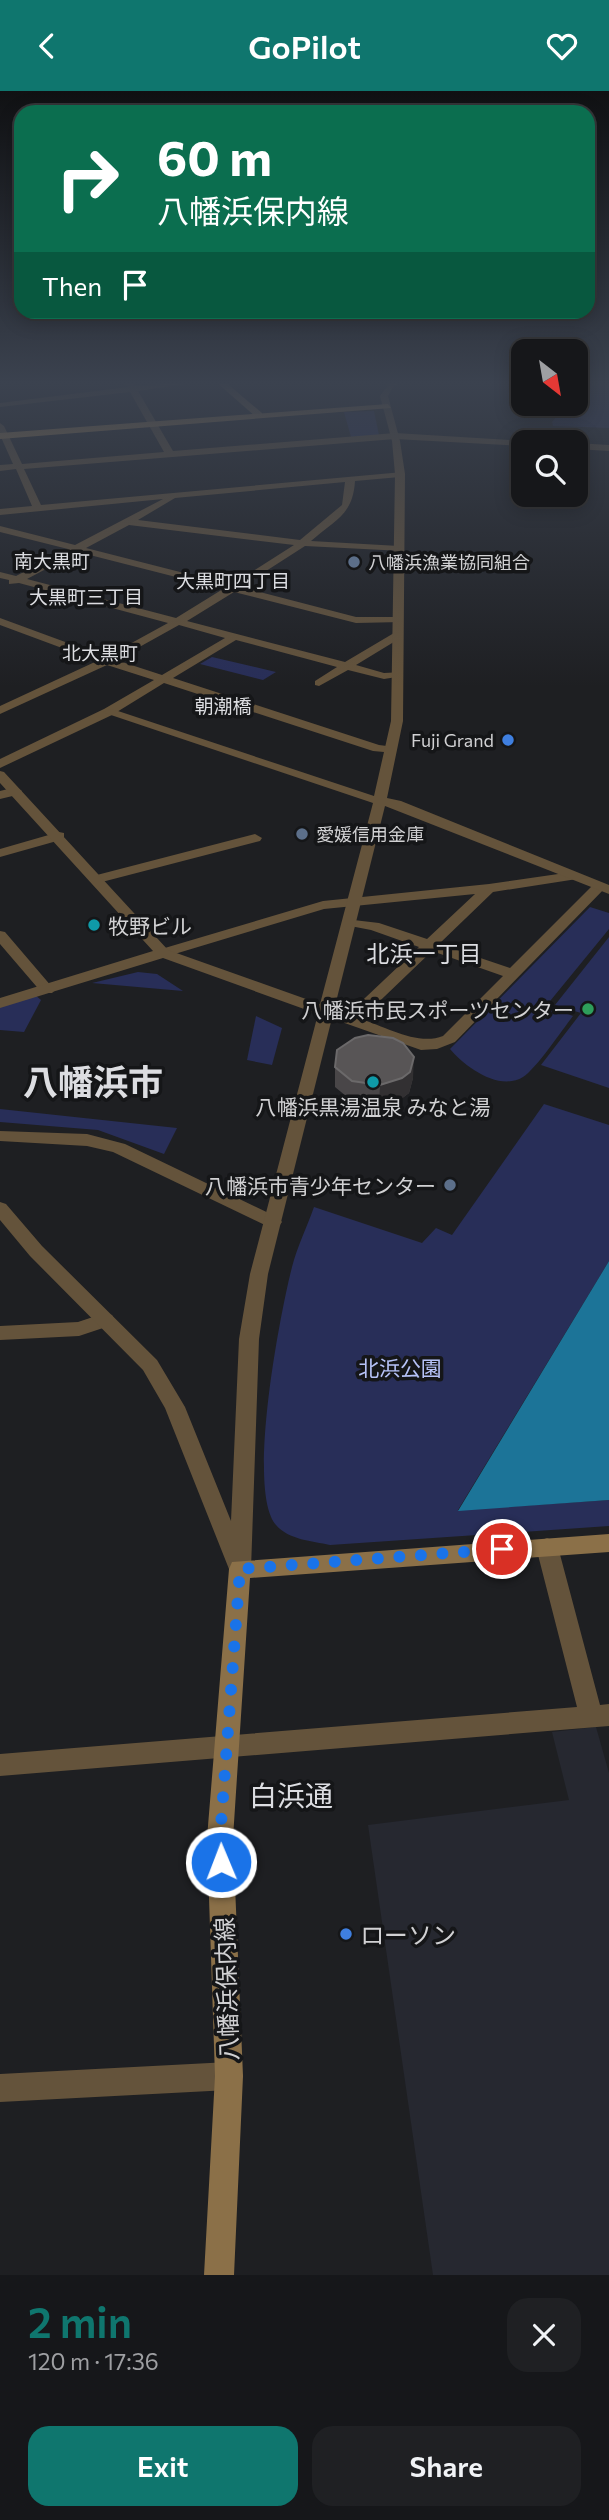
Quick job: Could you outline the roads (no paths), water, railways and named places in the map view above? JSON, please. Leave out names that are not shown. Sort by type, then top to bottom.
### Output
[{"type":"main road","points":[[240,1569],[609,1543]]},
{"type":"main road","name":"八幡浜保内線","points":[[219,2275],[229,2076],[220,1838],[240,1569]]},
{"type":"street","points":[[25,483],[38,508]]},
{"type":"street","points":[[0,512],[309,483]]},
{"type":"street","points":[[0,711],[107,661],[303,543],[345,507],[349,501],[350,483]]},
{"type":"street","points":[[240,1569],[249,1339],[259,1274],[350,922],[397,721],[400,483]]},
{"type":"street","points":[[0,587],[173,499],[173,496]]},
{"type":"street","points":[[129,522],[303,543],[399,549]]},
{"type":"street","points":[[0,529],[230,589],[356,620],[398,627]]},
{"type":"street","points":[[0,575],[384,676],[399,674]]},
{"type":"street","points":[[0,621],[107,661],[377,748],[391,750]]},
{"type":"street","points":[[319,683],[347,666],[398,627]]},
{"type":"street","points":[[0,764],[108,712],[234,637]]},
{"type":"street","points":[[0,775],[59,836],[163,953],[421,1045],[437,1044],[449,1038],[512,974],[604,888],[380,800],[365,798],[108,712]]},
{"type":"street","points":[[0,795],[16,791]]},
{"type":"street","points":[[0,853],[59,836]]},
{"type":"street","points":[[98,879],[255,838]]},
{"type":"street","points":[[0,1003],[323,905],[489,888],[572,876]]},
{"type":"street","points":[[351,1020],[489,888]]},
{"type":"street","points":[[350,922],[374,926],[512,974]]},
{"type":"street","points":[[0,935],[47,990]]},
{"type":"street","points":[[0,1136],[87,1140],[119,1148],[272,1222]]},
{"type":"street","points":[[0,1208],[36,1251],[150,1365],[174,1407],[240,1569]]},
{"type":"street","points":[[0,1333],[79,1329],[105,1320]]},
{"type":"street","points":[[0,1765],[600,1716],[547,1547]]},
{"type":"street","points":[[0,2088],[229,2076]]},
{"type":"place","name":"八幡浜漁業協同組合","points":[[354,562]]},
{"type":"place","name":"Fuji Grand","points":[[508,740]]},
{"type":"place","name":"愛媛信用金庫","points":[[302,834]]},
{"type":"place","name":"牧野ビル","points":[[94,925]]},
{"type":"place","name":"八幡浜市民スポーツセンター","points":[[588,1009]]},
{"type":"place","name":"八幡浜黒湯温泉 みなと湯","points":[[373,1082]]},
{"type":"place","name":"八幡浜市青少年センター","points":[[450,1185]]},
{"type":"place","name":"ローソン","points":[[346,1934]]},
{"type":"district","name":"南大黒町","points":[[52,560]]},
{"type":"district","name":"大黒町四丁目","points":[[233,580]]},
{"type":"district","name":"大黒町三丁目","points":[[86,596]]},
{"type":"district","name":"北大黒町","points":[[100,652]]},
{"type":"district","name":"朝潮橋","points":[[223,705]]},
{"type":"district","name":"北浜一丁目","points":[[424,953]]},
{"type":"district","name":"八幡浜市","points":[[93,1080]]},
{"type":"district","name":"白浜通","points":[[291,1795]]},
{"type":"park label","name":"北浜公園","points":[[400,1367]]}]
